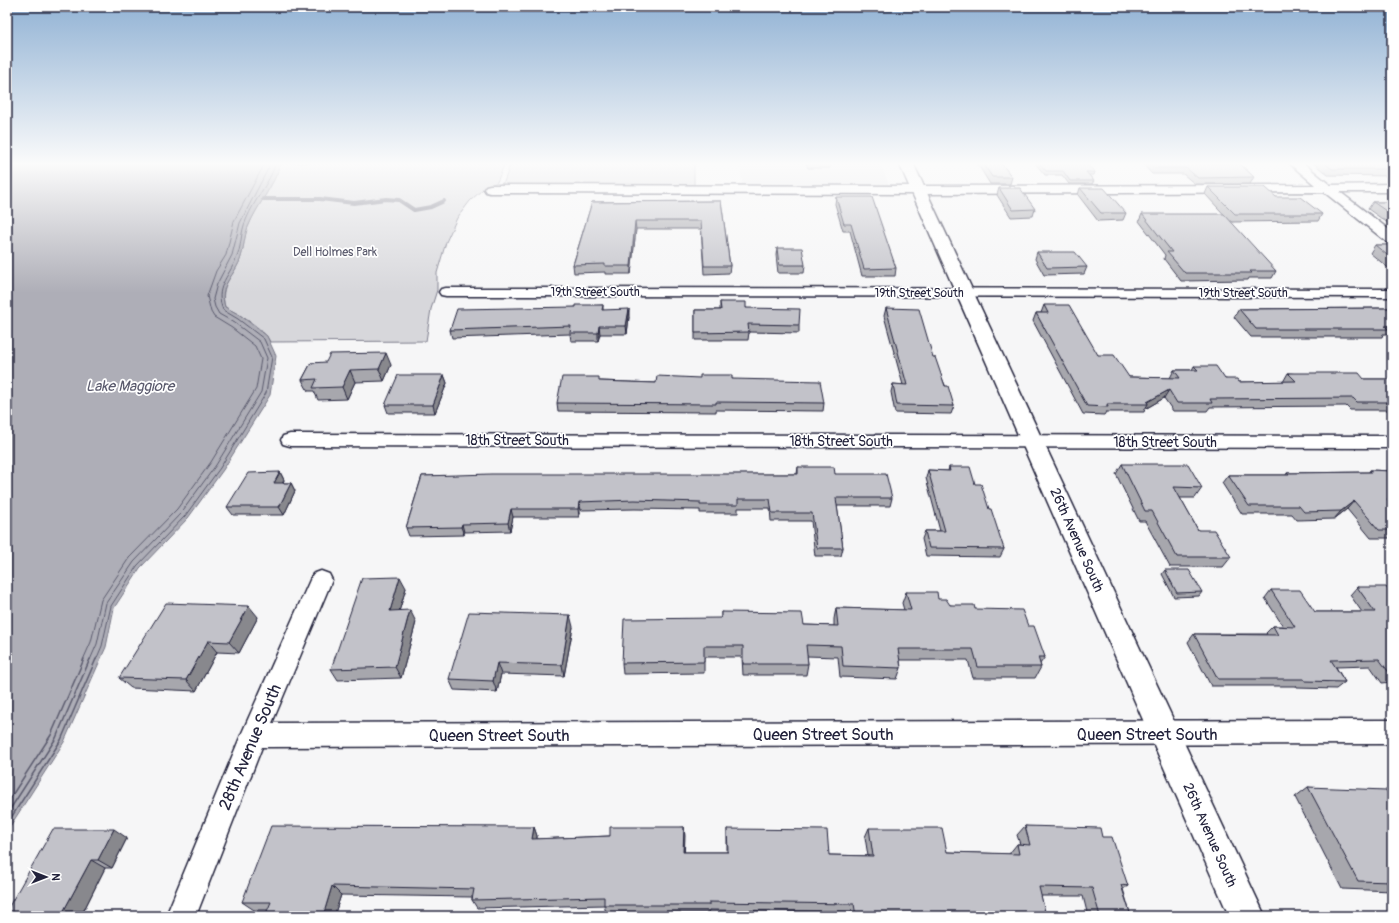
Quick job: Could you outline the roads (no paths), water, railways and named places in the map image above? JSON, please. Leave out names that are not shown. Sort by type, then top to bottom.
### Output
[{"type":"street","name":"26th Avenue South","points":[[925,206],[1247,916]]},
{"type":"street","points":[[1349,206],[1392,239]]},
{"type":"street","name":"19th Street South","points":[[446,292],[1392,293]]},
{"type":"street","name":"18th Street South","points":[[290,440],[1392,442]]},
{"type":"street","name":"28th Avenue South","points":[[181,916],[254,735],[321,580]]},
{"type":"street","name":"Queen Street South","points":[[254,735],[1165,734],[1392,732]]},
{"type":"water","name":"Lake Maggiore","points":[[7,206],[259,206],[248,227],[240,260],[227,282],[223,293],[223,299],[225,307],[240,315],[267,336],[276,356],[270,395],[223,470],[188,518],[140,568],[114,608],[106,647],[64,742],[7,831]]},
{"type":"waterway","points":[[408,206],[414,210],[433,206]]},
{"type":"park label","name":"Dell Holmes Park","points":[[335,252]]}]
